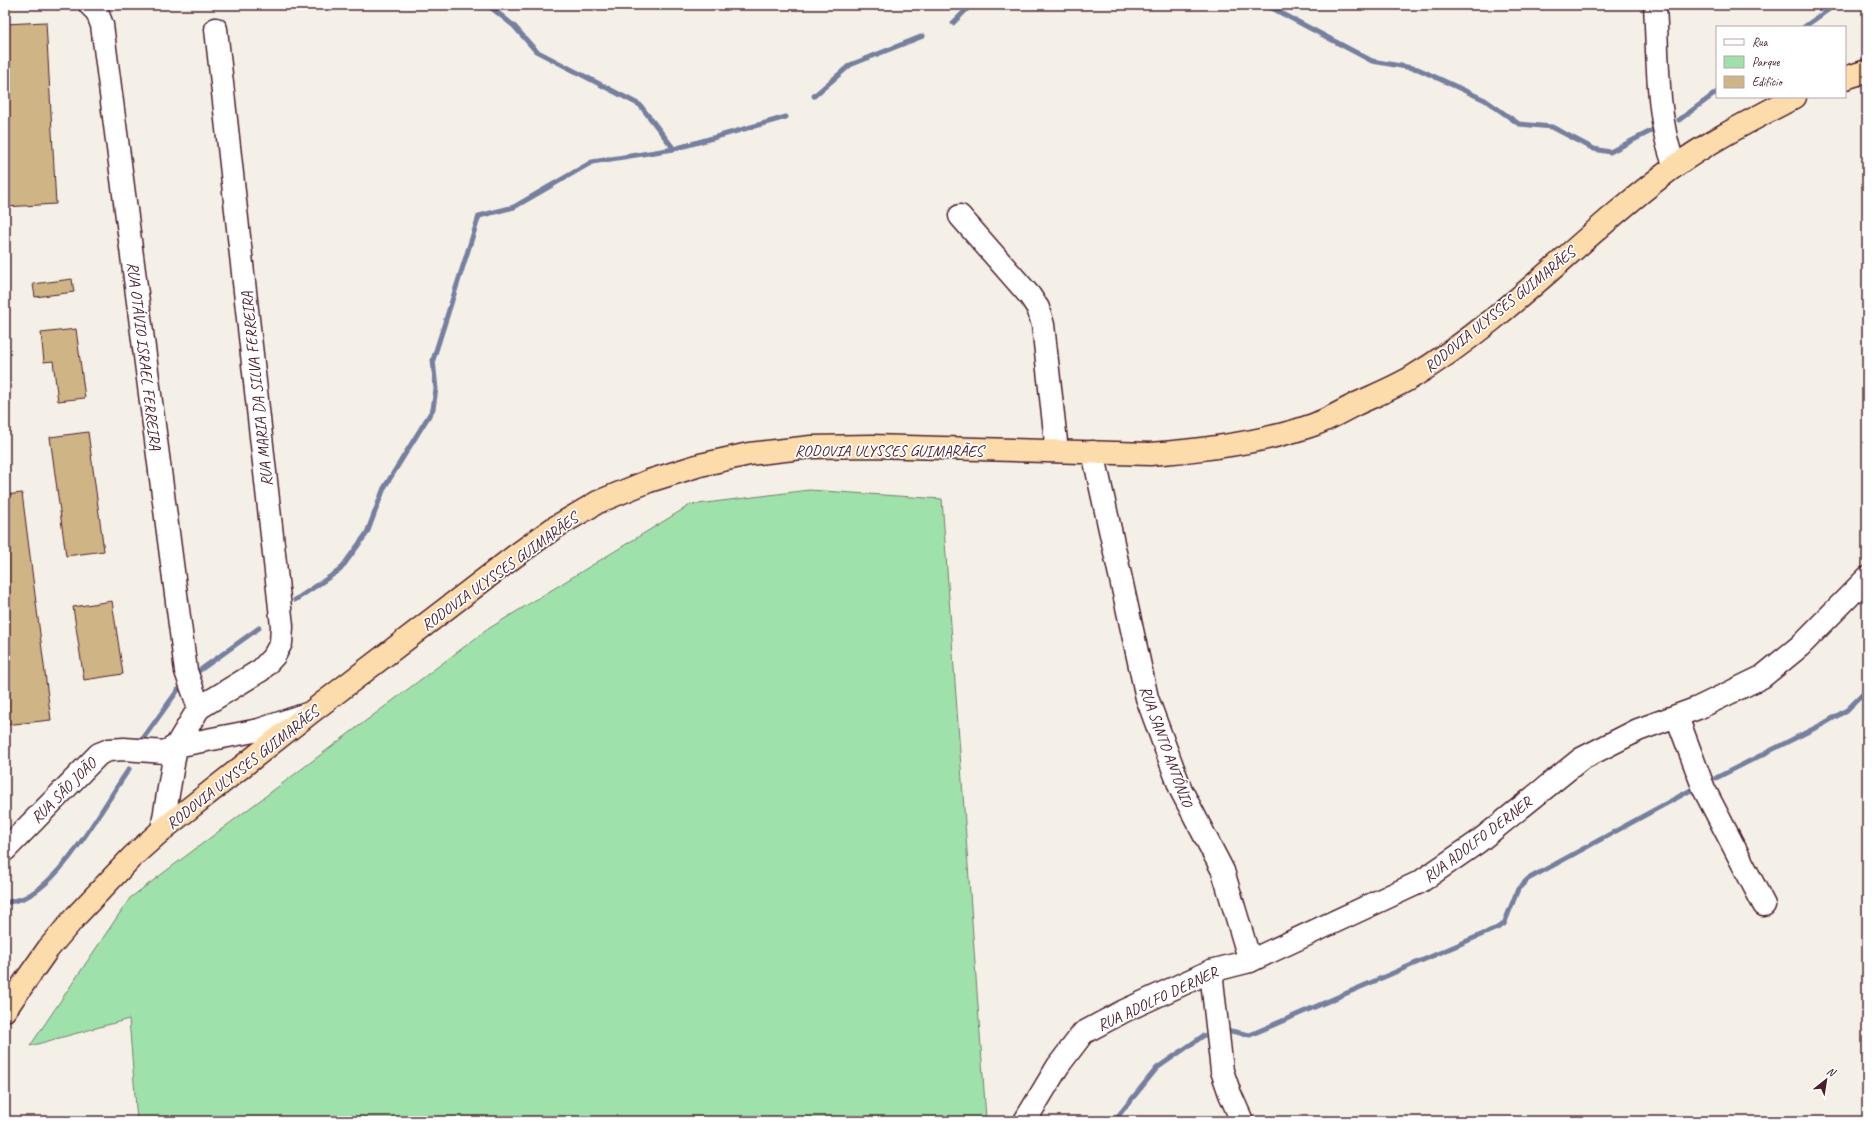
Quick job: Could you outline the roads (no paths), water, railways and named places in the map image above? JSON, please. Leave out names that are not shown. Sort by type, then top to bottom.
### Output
[{"type":"highway","points":[[1846,78],[1867,70]]},
{"type":"highway","name":"RODOVIA ULYSSES GUIMARÃES","points":[[5,1010],[44,955],[77,914],[132,856],[162,830],[310,713],[554,528],[598,502],[649,480],[700,465],[749,454],[811,446],[1150,454],[1196,450],[1265,438],[1314,425],[1411,378],[1459,345],[1511,303],[1616,213],[1675,166],[1734,130],[1793,98]]},
{"type":"street","name":"RUA OTÁVIO ISRAEL FERREIRA","points":[[90,5],[97,12],[102,25],[186,671],[199,708]]},
{"type":"street","points":[[1654,5],[1662,118],[1670,153],[1675,166]]},
{"type":"street","name":"RUA MARIA DA SILVA FERREIRA","points":[[199,708],[261,670],[274,656],[281,643],[282,626],[216,29]]},
{"type":"street","points":[[960,216],[1030,296],[1038,308],[1044,325],[1058,451]]},
{"type":"street","name":"RUA SANTO ANTÔNIO","points":[[1093,452],[1147,698],[1181,790],[1223,871],[1250,960]]},
{"type":"street","name":"RUA ADOLFO DERNER","points":[[1025,1121],[1058,1066],[1083,1033],[1124,1011],[1211,971],[1250,960],[1420,882],[1478,842],[1581,759],[1638,730],[1677,717],[1762,677],[1800,646],[1867,578]]},
{"type":"street","points":[[162,830],[176,746],[199,708]]},
{"type":"street","name":"RUA SÃO JOÃO","points":[[5,850],[99,754],[109,750],[124,749],[165,752],[176,746],[259,730],[310,713]]},
{"type":"street","points":[[1677,717],[1704,789],[1764,904]]},
{"type":"street","points":[[1211,971],[1222,1071],[1242,1121]]},
{"type":"waterway","points":[[488,5],[514,26],[536,51],[640,105],[674,149]]},
{"type":"waterway","points":[[953,23],[971,5]]},
{"type":"waterway","points":[[1266,5],[1372,61],[1418,69],[1485,100],[1519,124],[1552,127],[1594,149],[1610,152],[1653,130]]},
{"type":"waterway","points":[[1805,26],[1835,5]]},
{"type":"waterway","points":[[814,96],[850,65],[923,36]]},
{"type":"waterway","points":[[1679,120],[1716,93]]},
{"type":"waterway","points":[[295,600],[340,570],[367,533],[384,488],[433,409],[436,389],[433,360],[479,216],[514,207],[592,162],[674,149],[786,117]]},
{"type":"waterway","points":[[196,673],[259,628]]},
{"type":"waterway","points":[[142,740],[178,690]]},
{"type":"waterway","points":[[1716,778],[1823,724],[1847,710],[1867,690]]},
{"type":"waterway","points":[[5,903],[26,897],[41,887],[55,874],[83,839],[129,769]]},
{"type":"waterway","points":[[1226,1030],[1250,1035],[1497,928],[1504,924],[1518,889],[1528,879],[1691,790]]},
{"type":"waterway","points":[[1114,1121],[1157,1068],[1203,1036]]}]
